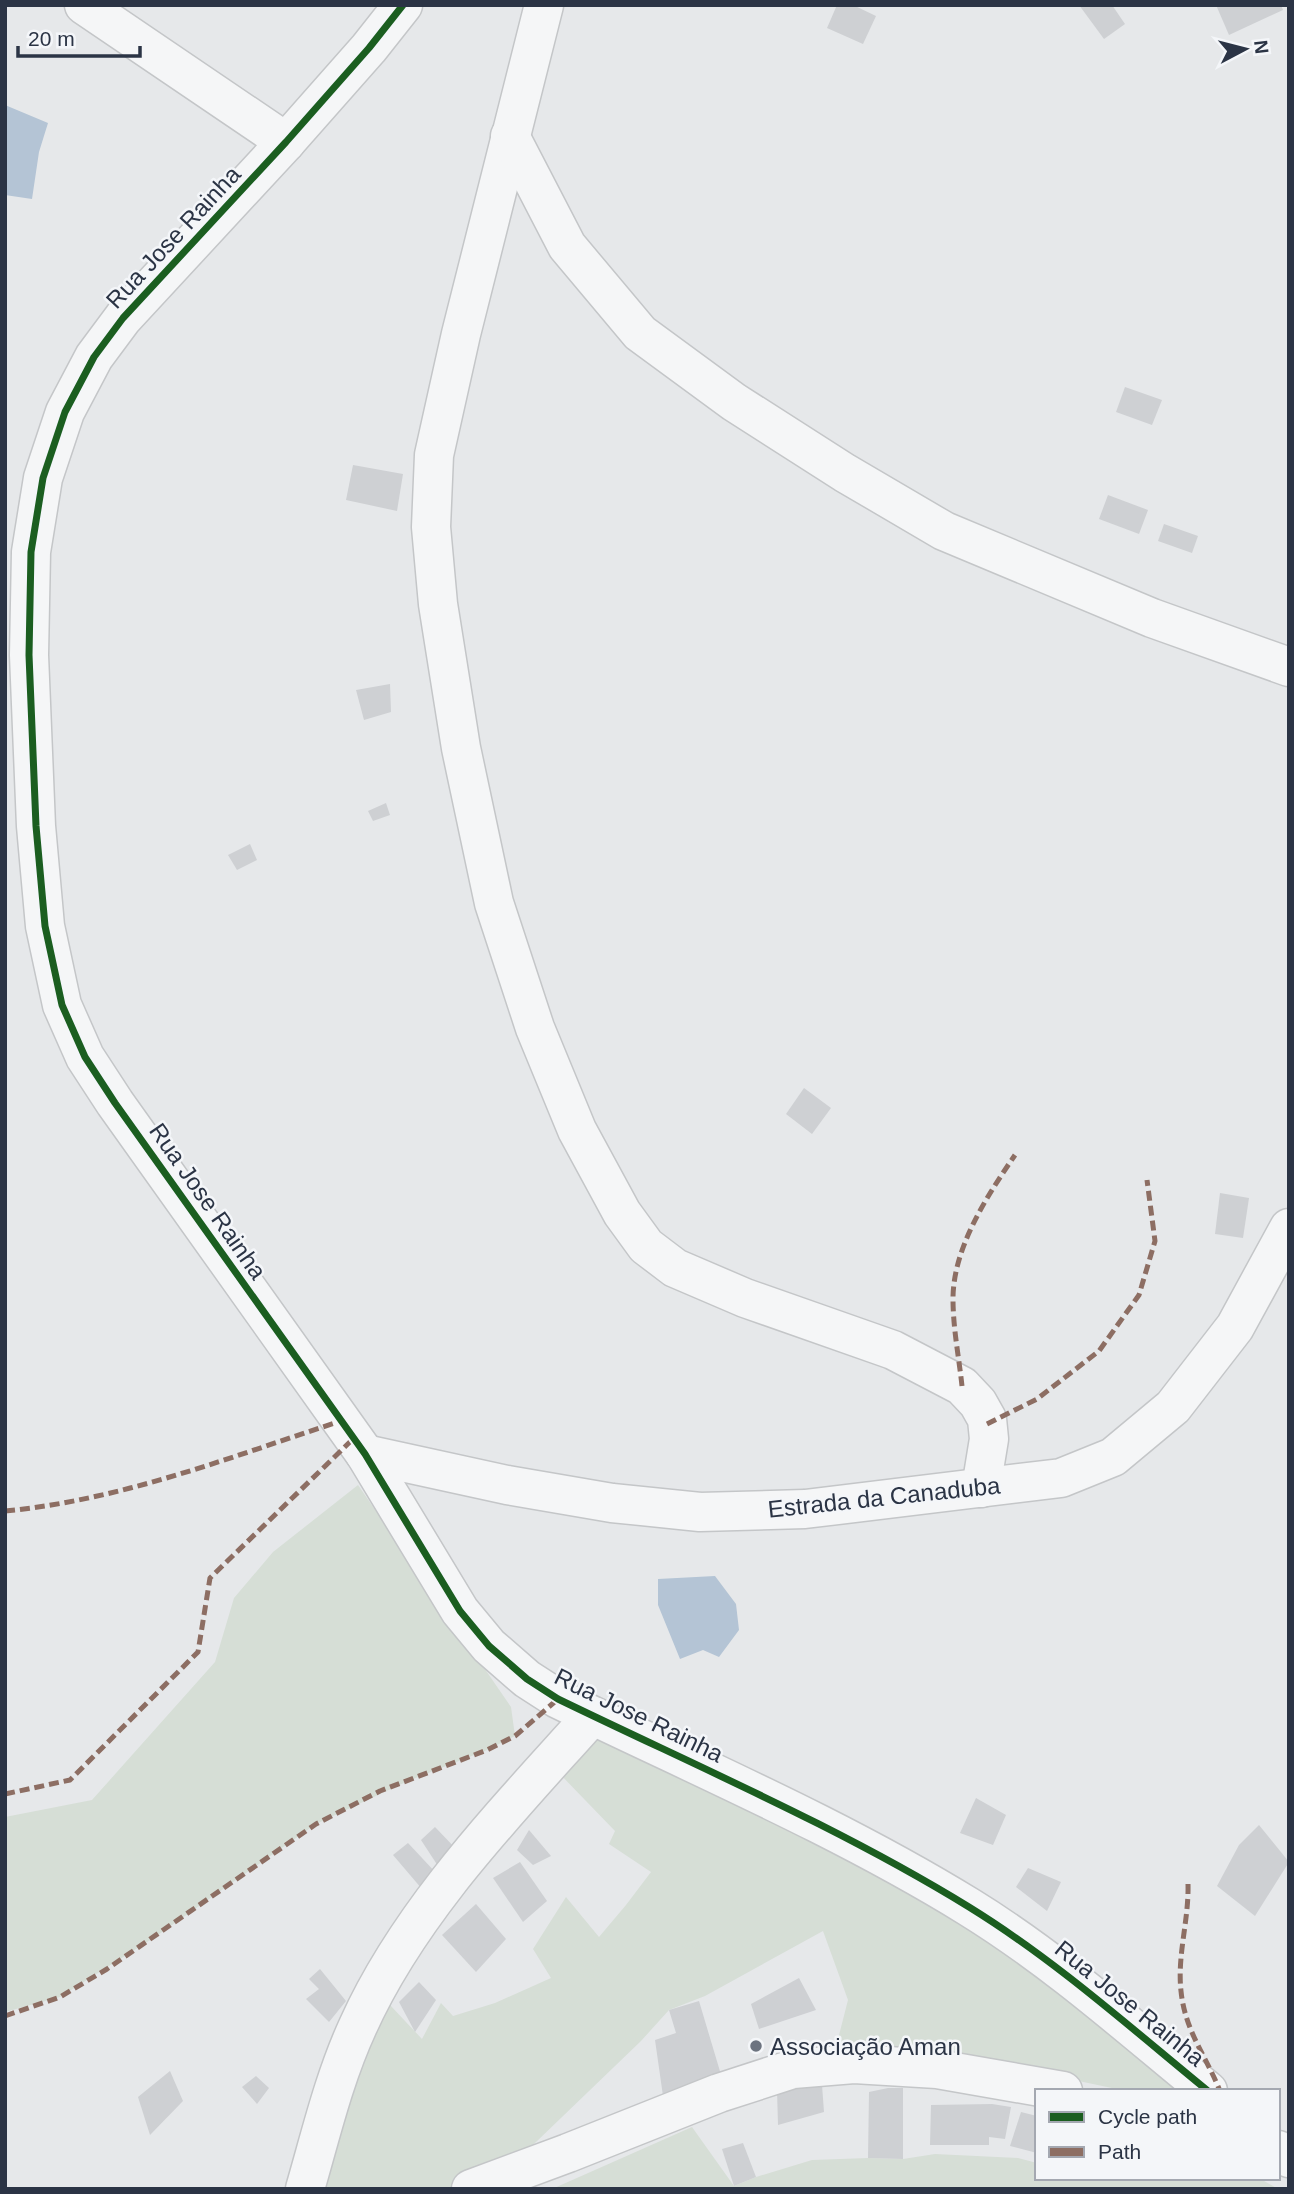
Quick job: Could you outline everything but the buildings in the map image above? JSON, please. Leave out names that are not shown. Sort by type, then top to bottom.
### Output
[{"type":"street","points":[[84,5],[286,142]]},
{"type":"street","name":"Rua Jose Rainha","points":[[403,5],[286,142],[123,318],[94,357],[65,412],[43,478],[32,552],[29,655],[36,826],[46,926],[62,1005],[85,1058],[155,1161],[365,1454],[460,1611],[489,1646],[527,1679],[558,1699],[827,1830],[969,1907],[1032,1950],[1206,2089]]},
{"type":"street","points":[[544,5],[461,334],[434,455],[431,527],[438,604],[461,748],[494,902],[535,1028],[578,1130],[622,1213],[646,1246],[674,1268],[745,1298],[893,1350],[962,1386],[978,1403],[987,1419],[989,1439],[981,1488]]},
{"type":"street","points":[[510,136],[567,246],[640,333],[734,402],[845,473],[944,531],[1152,618],[1289,667]]},
{"type":"street","name":"Estrada da Canaduba","points":[[365,1454],[507,1485],[612,1503],[700,1511],[805,1509],[1060,1478],[1113,1457],[1172,1407],[1235,1327],[1289,1228]]},
{"type":"street","points":[[305,2189],[338,2075],[358,2025],[388,1967],[434,1901],[490,1830],[592,1716]]},
{"type":"street","points":[[471,2189],[719,2093],[793,2069],[854,2064],[937,2069],[1052,2089]]},
{"type":"shaded area","points":[[358,1485],[511,1707],[515,1736],[408,1781],[316,1824],[155,1937],[60,1997],[5,2012],[5,1817],[92,1800],[215,1662],[234,1598],[273,1552]]},
{"type":"shaded area","points":[[594,1726],[914,1889],[1041,1974],[1175,2089],[1116,2089],[936,2051],[853,2050],[838,2039],[848,2000],[823,1931],[705,1996],[669,2010],[641,2041],[509,2168],[449,2189],[314,2189],[368,2036],[390,2005],[422,2039],[441,2003],[453,2016],[495,2003],[551,1978],[533,1949],[566,1897],[599,1937],[651,1872],[609,1844],[615,1831],[556,1770]]},
{"type":"shaded area","points":[[692,2127],[734,2186],[812,2160],[903,2159],[935,2154],[1018,2158],[1035,2162],[1035,2180],[1262,2180],[1278,2189],[552,2189]]},
{"type":"water","points":[[5,105],[48,123],[39,152],[32,199],[5,195]]},
{"type":"water","points":[[715,1576],[736,1604],[739,1630],[719,1657],[703,1650],[680,1659],[658,1605],[658,1579]]},
{"type":"marked path","points":[[962,1386],[953,1310],[959,1261],[973,1223],[1015,1155]]},
{"type":"marked path","points":[[987,1424],[1037,1399],[1099,1351],[1139,1295],[1155,1241],[1147,1180]]},
{"type":"marked path","points":[[5,1511],[133,1487],[341,1421]]},
{"type":"marked path","points":[[5,1794],[70,1780],[198,1652],[210,1578],[354,1438]]},
{"type":"marked path","points":[[5,2016],[60,1997],[107,1969],[316,1824],[380,1791],[487,1750],[515,1736],[558,1699]]},
{"type":"marked path","points":[[1188,1884],[1180,1978],[1183,2005],[1191,2031],[1219,2089]]},
{"type":"cycle path","points":[[403,5],[286,142],[123,318],[94,357],[65,412],[43,478],[31,552],[29,655],[36,826],[45,926],[62,1005],[85,1057],[115,1103],[365,1454],[460,1611],[489,1646],[527,1679],[558,1699],[818,1824],[969,1907],[1062,1972],[1206,2089]]},
{"type":"place","name":"Associação Aman","points":[[756,2046]]}]
